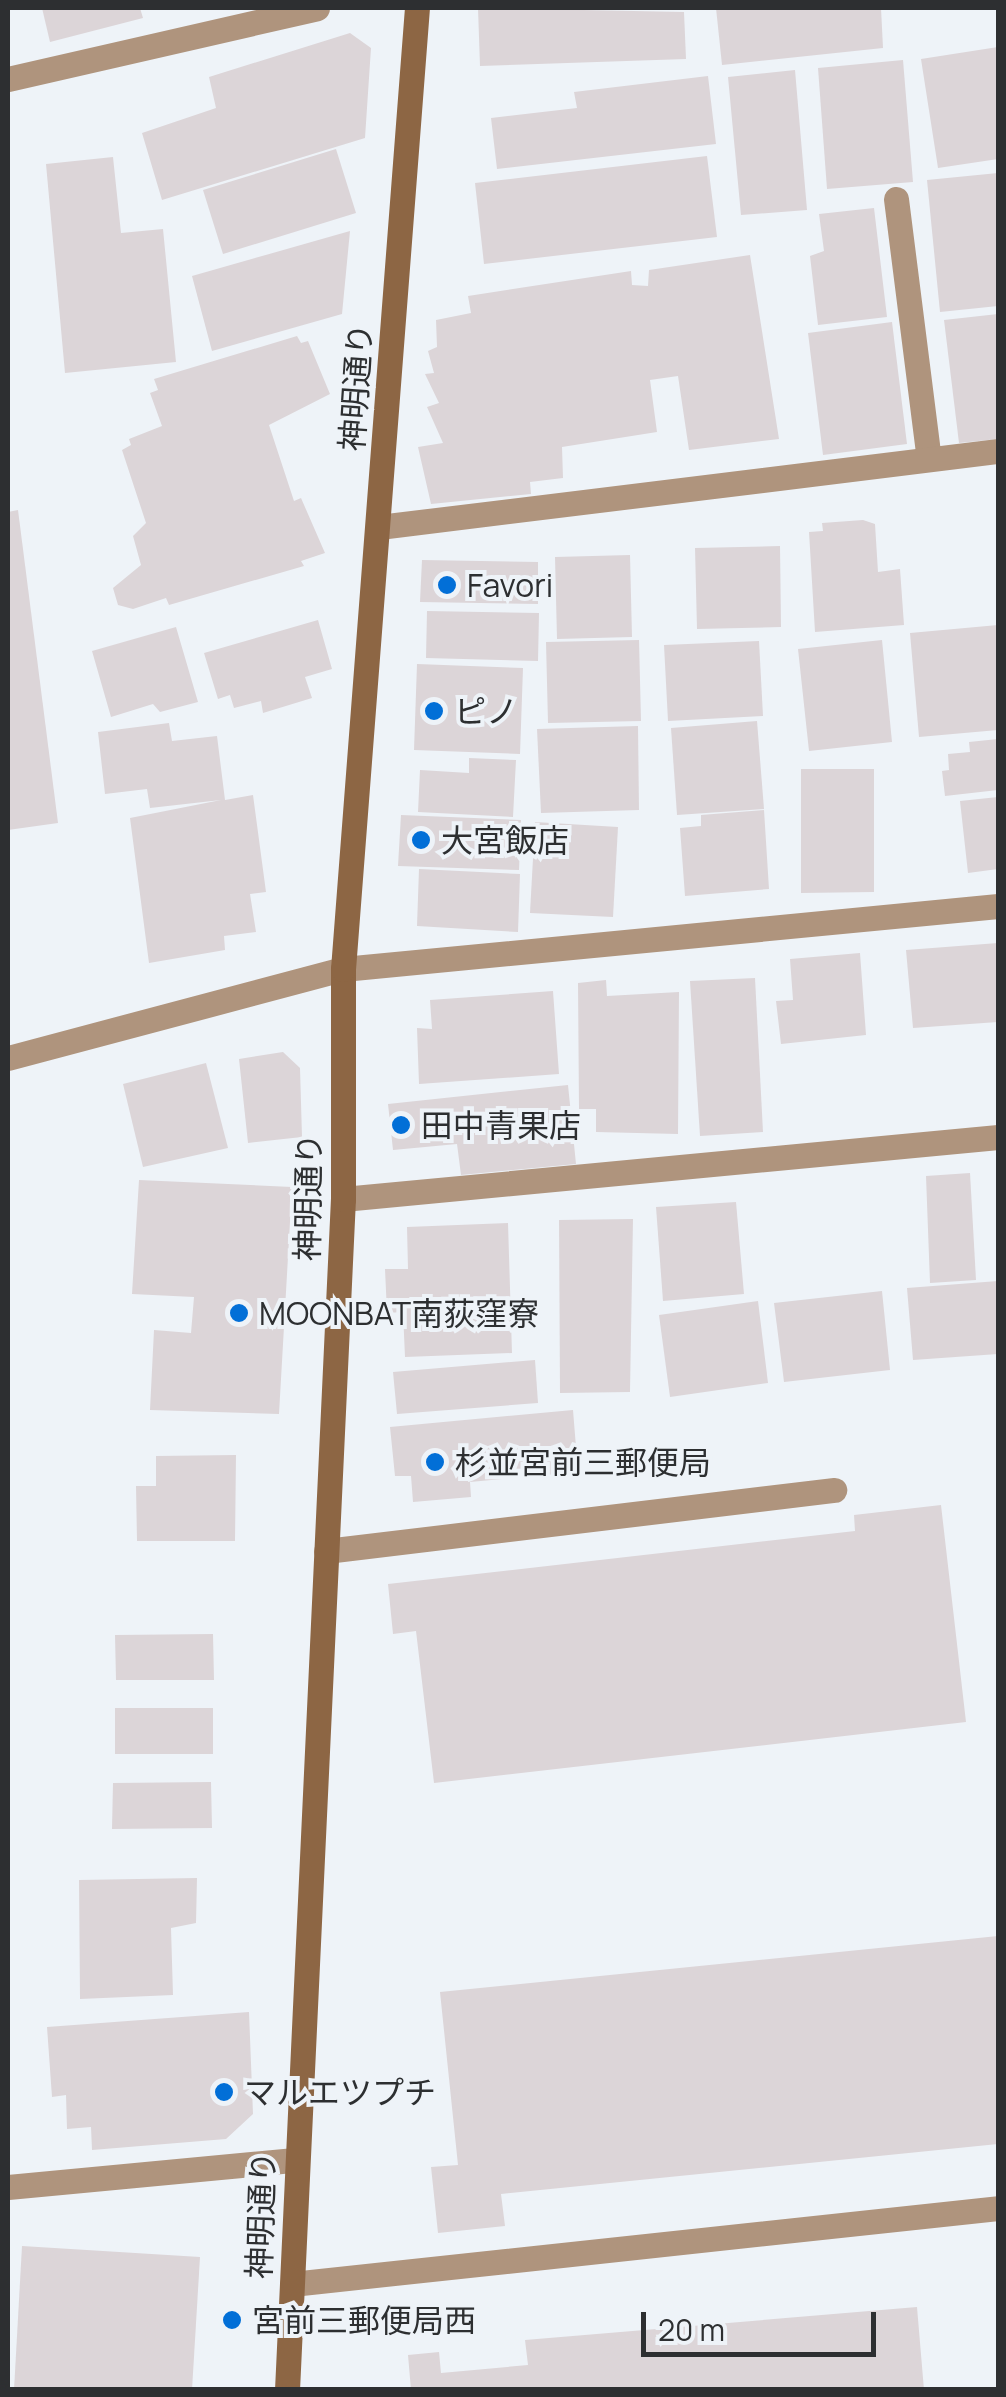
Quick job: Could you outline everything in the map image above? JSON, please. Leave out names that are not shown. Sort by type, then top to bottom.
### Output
[{"type":"street","points":[[8,79],[317,8]]},
{"type":"street","name":"神明通り","points":[[287,2390],[342,1199],[344,969],[417,8]]},
{"type":"street","points":[[896,199],[929,459]]},
{"type":"street","points":[[379,528],[998,451]]},
{"type":"street","points":[[8,1058],[344,969],[998,906]]},
{"type":"street","points":[[342,1199],[998,1138]]},
{"type":"street","points":[[326,1551],[834,1490]]},
{"type":"street","points":[[8,2186],[296,2160]]},
{"type":"street","points":[[292,2284],[998,2208]]},
{"type":"building","points":[[42,8],[140,8],[143,18],[50,42]]},
{"type":"building","points":[[478,8],[684,12],[686,59],[480,66]]},
{"type":"building","points":[[716,8],[881,8],[883,48],[722,65]]},
{"type":"building","points":[[350,33],[371,48],[365,138],[162,200],[142,133],[216,108],[209,77]]},
{"type":"building","points":[[998,47],[998,159],[938,168],[921,59]]},
{"type":"building","points":[[903,60],[913,182],[827,189],[818,68]]},
{"type":"building","points":[[795,70],[807,210],[741,215],[728,77]]},
{"type":"building","points":[[708,76],[716,144],[497,169],[491,118],[577,108],[574,92]]},
{"type":"building","points":[[336,149],[356,213],[223,254],[203,190]]},
{"type":"building","points":[[707,156],[717,237],[484,264],[475,183]]},
{"type":"building","points":[[113,157],[121,233],[163,229],[176,362],[65,373],[46,164]]},
{"type":"building","points":[[998,173],[998,306],[940,312],[927,180]]},
{"type":"building","points":[[874,208],[887,317],[818,325],[810,256],[824,251],[819,214]]},
{"type":"building","points":[[350,231],[342,314],[212,351],[192,276]]},
{"type":"building","points":[[750,255],[779,439],[689,450],[678,376],[650,380],[657,432],[562,447],[563,478],[530,482],[531,494],[431,504],[418,447],[443,443],[427,407],[439,403],[425,374],[434,373],[428,351],[437,347],[436,320],[471,313],[468,296],[631,271],[632,285],[648,286],[649,270]]},
{"type":"building","points":[[998,314],[998,439],[959,443],[944,320]]},
{"type":"building","points":[[892,322],[907,444],[823,455],[808,333]]},
{"type":"building","points":[[297,336],[301,343],[308,341],[330,394],[269,425],[294,501],[301,498],[325,553],[301,561],[304,566],[169,605],[166,598],[133,609],[118,605],[113,588],[141,565],[133,536],[146,523],[122,450],[131,445],[129,439],[162,426],[150,393],[158,390],[154,379]]},
{"type":"building","points":[[18,510],[58,823],[8,830],[8,512]]},
{"type":"building","points":[[863,520],[875,524],[878,572],[900,569],[904,625],[815,632],[809,532],[823,531],[822,523]]},
{"type":"building","points":[[780,546],[781,627],[697,629],[695,548]]},
{"type":"building","points":[[630,555],[632,637],[557,639],[555,557]]},
{"type":"building","points":[[422,560],[538,562],[538,604],[420,602]]},
{"type":"building","points":[[427,611],[539,613],[538,661],[426,658]]},
{"type":"building","points":[[318,620],[332,669],[305,677],[312,698],[263,713],[261,701],[234,708],[230,695],[218,699],[204,653]]},
{"type":"building","points":[[998,625],[998,730],[919,737],[910,633]]},
{"type":"building","points":[[176,627],[198,702],[160,712],[153,704],[111,717],[92,651]]},
{"type":"building","points":[[639,640],[641,721],[548,723],[546,642]]},
{"type":"building","points":[[882,640],[892,742],[809,751],[798,649]]},
{"type":"building","points":[[759,641],[763,716],[668,721],[664,645]]},
{"type":"building","points":[[417,664],[523,668],[520,754],[414,750]]},
{"type":"building","points":[[757,721],[764,809],[677,815],[671,728]]},
{"type":"building","points":[[169,723],[172,741],[217,736],[225,800],[253,795],[266,892],[250,894],[256,932],[224,936],[225,950],[149,963],[130,818],[221,800],[150,808],[147,789],[105,794],[98,732]]},
{"type":"building","points":[[638,726],[639,810],[541,813],[537,729]]},
{"type":"building","points":[[998,739],[998,790],[945,796],[942,771],[949,770],[948,754],[970,752],[969,742]]},
{"type":"building","points":[[469,758],[516,760],[513,817],[418,812],[420,770],[469,773]]},
{"type":"building","points":[[801,769],[874,769],[874,892],[801,893]]},
{"type":"building","points":[[998,797],[998,869],[968,873],[960,801]]},
{"type":"building","points":[[764,810],[769,889],[685,896],[680,828],[701,826],[701,815]]},
{"type":"building","points":[[401,815],[521,820],[519,870],[398,866]]},
{"type":"building","points":[[535,822],[618,827],[613,917],[530,913]]},
{"type":"building","points":[[419,869],[520,874],[518,932],[417,926]]},
{"type":"building","points":[[998,943],[998,1022],[913,1028],[906,950]]},
{"type":"building","points":[[860,953],[866,1035],[781,1044],[776,1001],[793,1000],[790,959]]},
{"type":"building","points":[[755,978],[763,1132],[700,1136],[690,981]]},
{"type":"building","points":[[606,980],[607,996],[679,992],[678,1134],[596,1132],[596,1109],[579,1109],[578,983]]},
{"type":"building","points":[[553,991],[559,1074],[419,1084],[417,1028],[432,1029],[430,1000]]},
{"type":"building","points":[[283,1052],[300,1068],[302,1137],[248,1143],[239,1059]]},
{"type":"building","points":[[206,1063],[228,1148],[143,1167],[123,1084]]},
{"type":"building","points":[[568,1085],[576,1164],[461,1175],[457,1144],[393,1150],[388,1104]]},
{"type":"building","points":[[970,1173],[976,1280],[930,1283],[926,1176]]},
{"type":"building","name":"MOONBAT南荻窪寮","points":[[139,1180],[292,1187],[279,1414],[150,1410],[154,1330],[191,1333],[194,1297],[132,1294]]},
{"type":"building","points":[[736,1202],[744,1294],[663,1301],[656,1207]]},
{"type":"building","points":[[633,1219],[630,1392],[560,1393],[559,1220]]},
{"type":"building","points":[[508,1223],[512,1353],[405,1357],[403,1312],[387,1313],[385,1269],[408,1269],[407,1227]]},
{"type":"building","points":[[998,1281],[998,1354],[913,1360],[907,1288]]},
{"type":"building","points":[[882,1291],[890,1370],[784,1382],[774,1303]]},
{"type":"building","points":[[758,1301],[768,1383],[670,1397],[659,1315]]},
{"type":"building","points":[[535,1360],[538,1403],[397,1414],[393,1372]]},
{"type":"building","points":[[573,1410],[578,1472],[470,1482],[471,1497],[413,1502],[411,1476],[395,1476],[390,1427]]},
{"type":"building","points":[[236,1455],[235,1541],[137,1541],[136,1486],[156,1486],[156,1456]]},
{"type":"building","points":[[941,1505],[966,1722],[434,1783],[416,1631],[393,1634],[388,1584],[855,1531],[854,1515]]},
{"type":"building","points":[[213,1634],[214,1680],[116,1680],[115,1635]]},
{"type":"building","points":[[115,1708],[213,1708],[213,1754],[115,1754]]},
{"type":"building","points":[[211,1782],[212,1828],[112,1829],[113,1783]]},
{"type":"building","points":[[197,1878],[196,1923],[171,1928],[173,1995],[80,1999],[79,1880]]},
{"type":"building","points":[[998,1936],[998,2144],[501,2194],[505,2226],[438,2233],[431,2167],[458,2165],[440,1992]]},
{"type":"building","points":[[249,2012],[253,2114],[226,2139],[92,2150],[91,2127],[67,2129],[66,2095],[52,2097],[47,2027]]},
{"type":"building","points":[[22,2246],[200,2257],[192,2390],[14,2390]]},
{"type":"building","points":[[917,2307],[924,2390],[411,2390],[408,2355],[439,2352],[441,2373],[528,2365],[525,2340]]},
{"type":"place","name":"Favori","points":[[447,585]]},
{"type":"place","name":"ピノ","points":[[434,711]]},
{"type":"place","name":"大宮飯店","points":[[421,840]]},
{"type":"place","name":"田中青果店","points":[[401,1125]]},
{"type":"place","name":"MOONBAT南荻窪寮","points":[[239,1313]]},
{"type":"place","name":"杉並宮前三郵便局","points":[[435,1462]]},
{"type":"place","name":"マルエツプチ","points":[[224,2092]]},
{"type":"place","name":"宮前三郵便局西","points":[[232,2320]]}]
